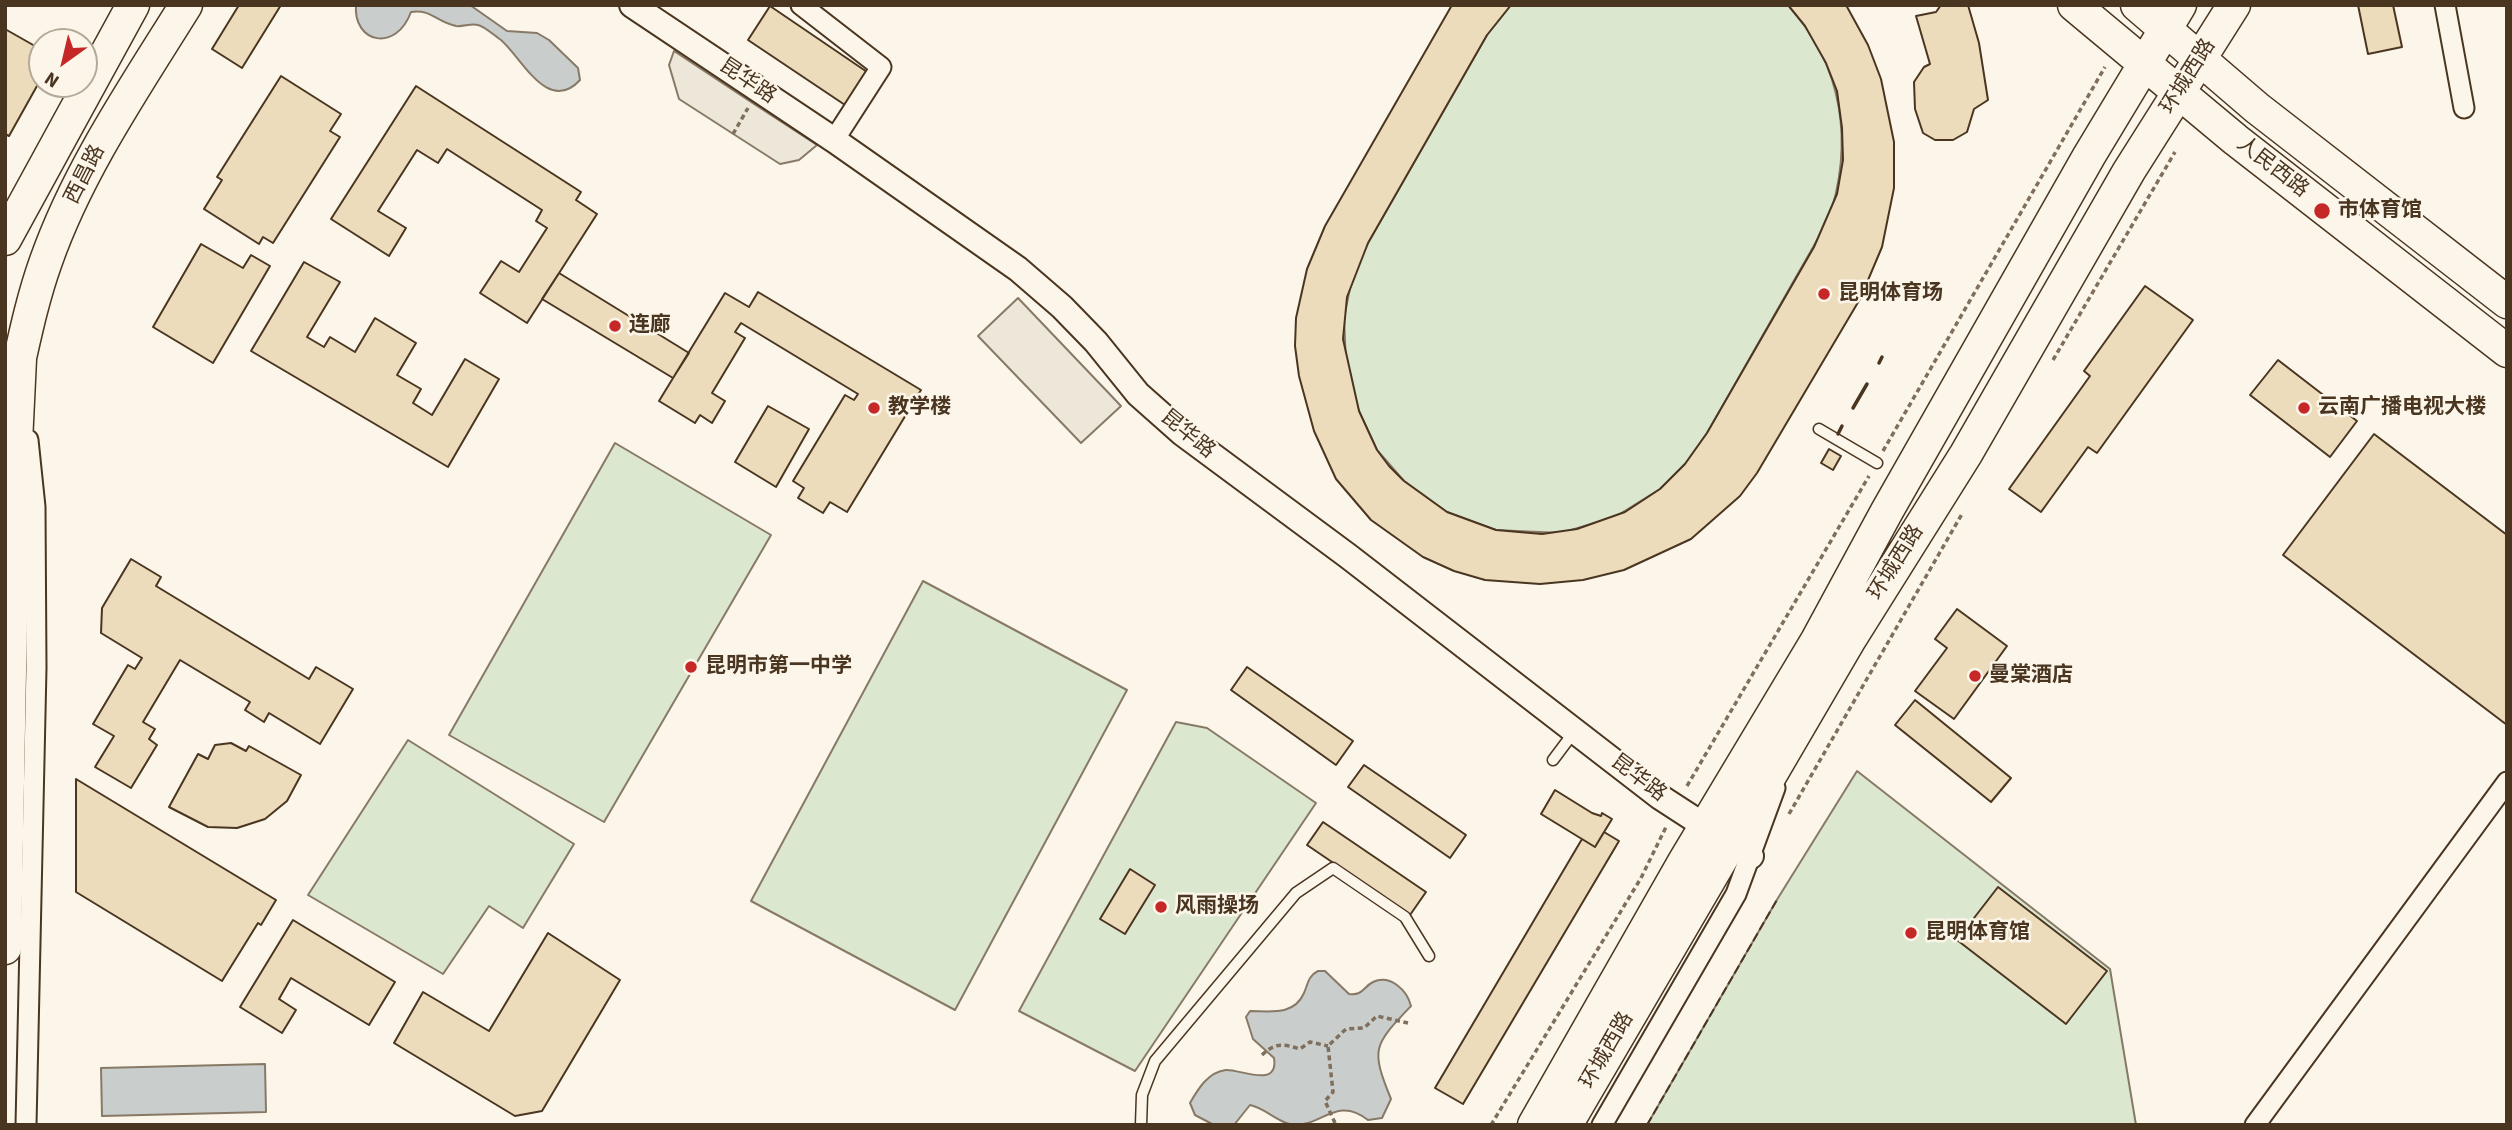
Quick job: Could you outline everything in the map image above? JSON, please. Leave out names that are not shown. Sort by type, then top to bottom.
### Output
[{"type":"main road","name":"西昌路","points":[[5,239],[133,5]]},
{"type":"main road","name":"西昌路","points":[[5,418],[30,307],[47,258],[82,179],[186,5]]},
{"type":"main road","name":"人民西路","points":[[2074,5],[2179,93],[2507,351]]},
{"type":"main road","name":"人民西路","points":[[2137,5],[2173,18],[2200,61],[2507,302]]},
{"type":"main road","name":"环城西路","points":[[1566,1125],[1729,841],[1887,577],[1966,454],[2129,171],[2234,5]]},
{"type":"main road","name":"环城西路","points":[[1534,1125],[1729,841],[1816,642],[1907,475],[2173,18]]},
{"type":"main road","name":"西昌路","points":[[5,948],[13,519],[20,359]]},
{"type":"street","name":"昆华路","points":[[632,5],[834,139],[1018,268],[1096,342],[1138,394],[1182,433],[1676,808],[1729,841]]},
{"type":"street","points":[[801,5],[881,66],[834,139]]},
{"type":"street","points":[[2445,5],[2464,108]]},
{"type":"street","points":[[20,359],[35,507],[36,668],[26,1125]]},
{"type":"street","points":[[2255,1125],[2507,782]]},
{"type":"street","points":[[1602,1125],[1730,905],[1729,841]]},
{"type":"lane","points":[[1819,429],[1877,463]]},
{"type":"lane","points":[[1553,760],[1575,730]]},
{"type":"lane","points":[[1141,1125],[1142,1095],[1155,1061],[1296,893],[1333,868],[1405,917],[1429,956]]},
{"type":"path","points":[[1490,1125],[1641,878],[1676,808],[2119,43]]},
{"type":"path","points":[[1328,1046],[1346,1029],[1364,1028],[1377,1016],[1408,1023]]},
{"type":"path","points":[[1262,1055],[1273,1045],[1282,1044],[1300,1049],[1310,1042],[1328,1046]]},
{"type":"path","points":[[1328,1046],[1333,1092],[1325,1101],[1335,1123]]},
{"type":"green space","points":[[1511,5],[1788,5],[1822,54],[1839,107],[1842,135],[1841,164],[1828,221],[1707,433],[1685,464],[1660,489],[1615,517],[1561,533],[1496,530],[1447,512],[1404,481],[1377,450],[1359,411],[1346,363],[1344,318],[1352,278],[1368,243],[1487,35]]},
{"type":"green space","points":[[615,443],[771,535],[604,822],[449,735]]},
{"type":"green space","points":[[923,581],[1127,690],[955,1010],[751,901]]},
{"type":"green space","name":"风雨操场","points":[[1176,722],[1207,728],[1316,803],[1135,1071],[1019,1011]]},
{"type":"green space","points":[[408,740],[574,844],[523,928],[489,906],[443,974],[308,895]]},
{"type":"green space","name":"昆明体育馆","points":[[1857,771],[2110,969],[2136,1125],[1647,1125],[1778,898]]},
{"type":"shaded area","points":[[356,5],[470,5],[507,31],[537,33],[549,40],[578,68],[580,80],[568,89],[557,91],[546,87],[536,80],[501,40],[483,27],[456,26],[424,12],[411,12],[396,34],[386,38],[368,35],[357,18]]},
{"type":"shaded area","points":[[674,51],[817,145],[799,160],[780,164],[679,99],[669,65]]},
{"type":"shaded area","points":[[1018,298],[1121,406],[1081,443],[978,336]]},
{"type":"shaded area","points":[[1318,971],[1325,971],[1349,994],[1360,992],[1373,982],[1386,980],[1402,989],[1409,1000],[1411,1006],[1389,1030],[1379,1048],[1380,1068],[1391,1099],[1382,1118],[1368,1120],[1356,1113],[1337,1111],[1310,1122],[1290,1124],[1250,1105],[1234,1125],[1214,1125],[1195,1115],[1190,1103],[1200,1087],[1214,1074],[1226,1070],[1257,1075],[1271,1073],[1274,1058],[1253,1039],[1246,1017],[1250,1011],[1281,1011],[1294,1006],[1304,993],[1310,978]]},
{"type":"shaded area","points":[[265,1064],[266,1112],[102,1116],[101,1068]]},
{"type":"building","points":[[239,5],[281,5],[242,68],[212,49]]},
{"type":"building","name":"昆明体育场","points":[[1452,5],[1511,5],[1487,35],[1368,243],[1347,297],[1343,339],[1359,411],[1377,450],[1389,466],[1404,481],[1447,512],[1496,530],[1542,534],[1577,529],[1625,512],[1660,489],[1685,464],[1707,433],[1814,247],[1837,194],[1843,160],[1842,128],[1837,91],[1826,63],[1805,26],[1788,5],[1846,5],[1868,45],[1881,79],[1894,142],[1894,188],[1882,247],[1860,299],[1757,473],[1740,496],[1691,539],[1624,570],[1583,580],[1540,584],[1485,580],[1454,571],[1423,557],[1371,520],[1336,479],[1314,431],[1299,376],[1295,346],[1296,318],[1307,269],[1325,226]]},
{"type":"building","points":[[1941,5],[1968,5],[1979,43],[1988,100],[1974,109],[1967,132],[1953,140],[1935,140],[1923,133],[1915,109],[1914,82],[1924,67],[1930,64],[1916,16],[1936,12]]},
{"type":"building","points":[[2358,5],[2393,5],[2402,47],[2368,54]]},
{"type":"building","points":[[770,6],[873,76],[851,109],[748,40]]},
{"type":"building","points":[[5,29],[28,42],[28,98],[30,98],[9,136],[5,134]]},
{"type":"building","points":[[281,76],[341,114],[330,131],[340,137],[273,243],[263,237],[259,244],[204,209],[222,180],[217,177]]},
{"type":"building","points":[[416,86],[581,192],[576,200],[597,214],[527,323],[480,293],[501,261],[519,272],[547,228],[536,221],[542,210],[447,149],[438,163],[417,150],[378,211],[406,228],[389,256],[331,219]]},
{"type":"building","points":[[201,244],[243,268],[251,255],[270,266],[213,363],[153,327]]},
{"type":"building","points":[[304,262],[340,282],[307,337],[324,347],[330,337],[355,352],[375,318],[416,343],[397,375],[421,389],[413,403],[432,415],[465,359],[499,379],[448,467],[251,351]]},
{"type":"building","name":"连廊","points":[[559,273],[689,353],[673,378],[542,299]]},
{"type":"building","points":[[2145,286],[2193,320],[2097,453],[2088,447],[2041,512],[2009,489],[2090,376],[2084,371]]},
{"type":"building","name":"教学楼","points":[[758,292],[921,390],[847,512],[830,502],[823,513],[798,498],[804,488],[793,481],[845,395],[854,400],[858,394],[741,323],[735,332],[745,338],[712,393],[725,401],[712,423],[700,415],[695,423],[659,401],[725,293],[749,307]]},
{"type":"building","name":"云南广播电视大楼","points":[[2278,360],[2357,421],[2330,457],[2250,395]]},
{"type":"building","points":[[768,406],[809,429],[776,487],[735,462]]},
{"type":"building","points":[[2374,434],[2507,535],[2507,725],[2283,555]]},
{"type":"building","points":[[1829,449],[1841,456],[1833,470],[1821,463]]},
{"type":"building","points":[[131,559],[161,577],[156,586],[309,679],[316,667],[353,689],[320,744],[269,713],[264,722],[245,710],[250,702],[180,660],[143,722],[155,729],[149,739],[157,745],[131,788],[95,767],[114,736],[93,724],[128,665],[135,669],[142,658],[101,633],[102,608]]},
{"type":"building","points":[[1957,609],[2007,646],[1954,719],[1915,691],[1947,648],[1935,639]]},
{"type":"building","points":[[1247,667],[1353,741],[1336,765],[1231,690]]},
{"type":"building","points":[[1915,700],[2011,778],[1991,802],[1895,725]]},
{"type":"building","points":[[231,743],[246,751],[249,746],[301,775],[287,801],[265,819],[237,828],[208,827],[169,807],[198,754],[208,759],[215,745]]},
{"type":"building","points":[[1364,765],[1466,835],[1450,858],[1348,787]]},
{"type":"building","points":[[76,779],[276,900],[261,925],[258,923],[222,981],[76,892]]},
{"type":"building","points":[[1555,790],[1592,813],[1601,816],[1602,813],[1612,819],[1595,847],[1541,814]]},
{"type":"building","points":[[1323,822],[1426,892],[1410,915],[1307,845]]},
{"type":"building","points":[[1604,832],[1619,841],[1463,1104],[1435,1088],[1582,839],[1595,847]]},
{"type":"building","points":[[1130,869],[1155,885],[1125,934],[1100,919]]},
{"type":"building","points":[[1998,887],[2107,971],[2066,1024],[1957,940]]},
{"type":"building","points":[[293,920],[395,982],[369,1025],[291,978],[279,999],[296,1010],[282,1033],[240,1007]]},
{"type":"building","points":[[548,933],[620,980],[542,1111],[515,1116],[394,1043],[423,992],[489,1031]]},
{"type":"fence","points":[[1647,1125],[1778,898]]},
{"type":"wall","points":[[1879,363],[1882,357]]},
{"type":"wall","points":[[1853,408],[1867,384]]},
{"type":"wall","points":[[1838,434],[1842,426]]},
{"type":"place","name":"市体育馆","points":[[2322,211]]},
{"type":"place","name":"昆明体育场","points":[[1824,294]]},
{"type":"place","name":"连廊","points":[[615,326]]},
{"type":"place","name":"教学楼","points":[[874,408]]},
{"type":"place","name":"云南广播电视大楼","points":[[2304,408]]},
{"type":"place","name":"昆明市第一中学","points":[[691,667]]},
{"type":"place","name":"曼棠酒店","points":[[1975,676]]},
{"type":"place","name":"风雨操场","points":[[1161,907]]},
{"type":"place","name":"昆明体育馆","points":[[1911,933]]}]
